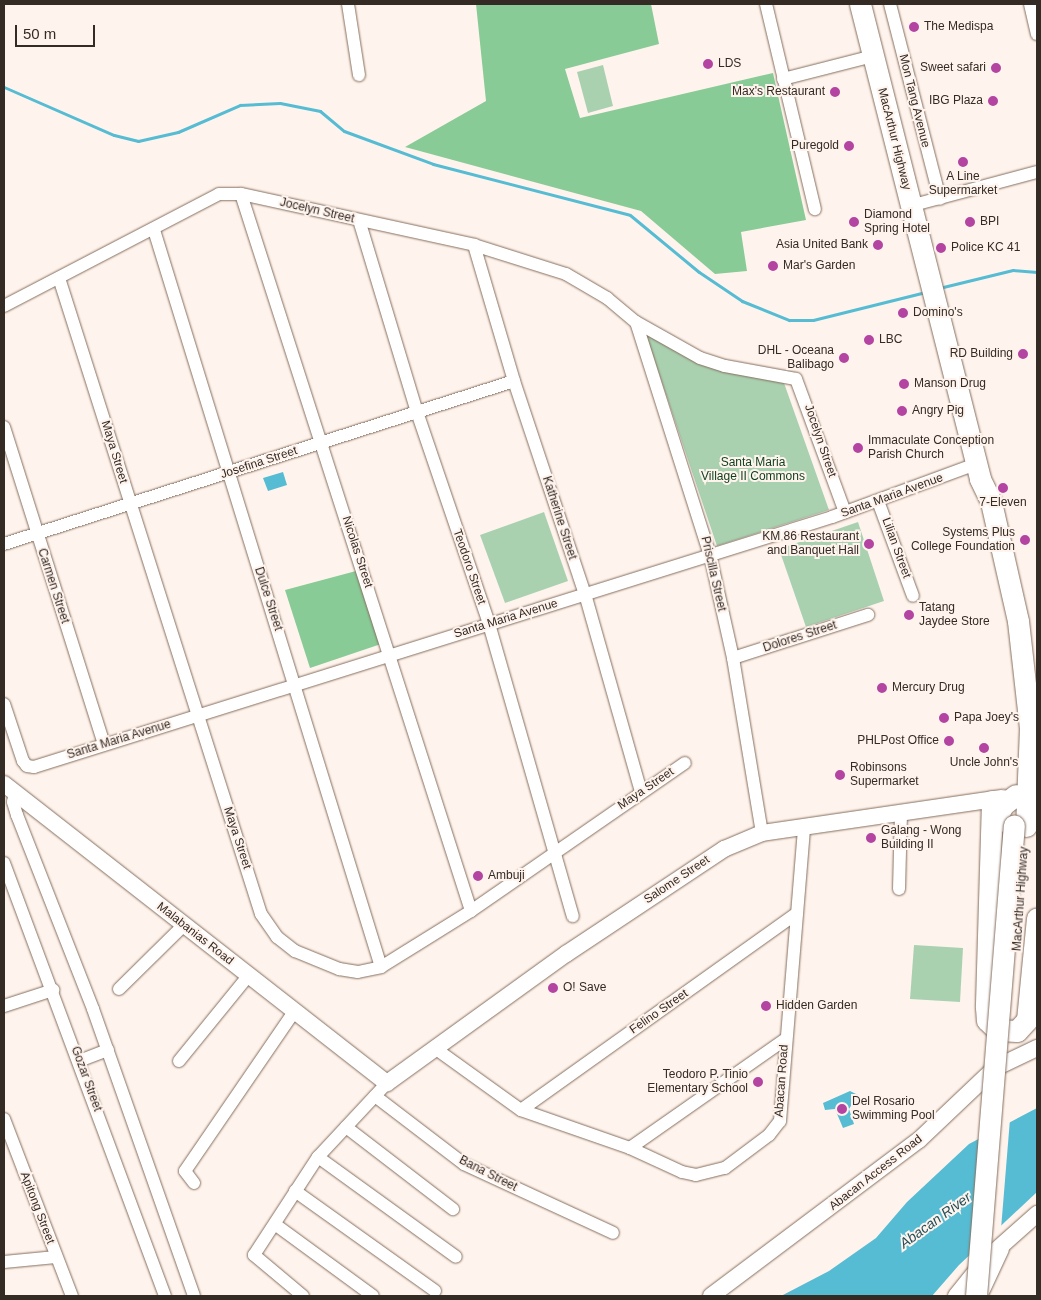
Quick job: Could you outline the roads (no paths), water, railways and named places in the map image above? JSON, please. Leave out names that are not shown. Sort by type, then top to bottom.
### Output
[{"type":"highway","name":"MacArthur Highway","points":[[860,4],[978,471],[991,502],[1018,621],[1028,690],[1034,753],[1024,813],[978,1292]]},
{"type":"highway","name":"MacArthur Highway","points":[[978,471],[977,488],[1015,655],[1024,813]]},
{"type":"highway","points":[[992,801],[993,826],[986,1007],[987,1020],[993,1028],[1004,1032],[1018,1032],[1032,1020],[1037,918]]},
{"type":"highway","points":[[993,826],[1003,805],[1024,813]]},
{"type":"main road","name":"Malabanias Road","points":[[9,788],[387,1083]]},
{"type":"main road","name":"Salome Street","points":[[387,1083],[436,1050],[566,954],[724,849],[762,833],[992,801],[1024,813]]},
{"type":"main road","points":[[986,1075],[993,1028]]},
{"type":"main road","name":"Abacan Access Road","points":[[711,1296],[919,1140],[986,1075],[1003,1063],[1037,1048]]},
{"type":"main road","points":[[956,1296],[978,1292],[1004,1242],[1037,1214]]},
{"type":"street","points":[[348,4],[359,74]]},
{"type":"street","points":[[766,4],[815,208]]},
{"type":"street","name":"Mon Tang Avenue","points":[[890,4],[940,199]]},
{"type":"street","points":[[1030,4],[1037,34]]},
{"type":"street","points":[[783,79],[873,56]]},
{"type":"street","points":[[910,206],[1037,172]]},
{"type":"street","name":"Jocelyn Street","points":[[4,306],[154,230],[193,206],[219,194],[240,194],[474,244],[566,274],[607,298],[636,322],[712,363],[787,377],[800,384],[845,512]]},
{"type":"street","name":"Nicolas Street","points":[[240,194],[471,911]]},
{"type":"street","name":"Teodoro Street","points":[[359,220],[417,412],[489,624],[573,916]]},
{"type":"street","name":"Dulce Street","points":[[154,230],[231,473],[264,591],[296,684],[381,967]]},
{"type":"street","name":"Katherine Street","points":[[474,244],[514,381],[585,594],[641,792]]},
{"type":"street","name":"Maya Street","points":[[59,278],[261,914],[277,937],[295,951],[339,969],[358,972],[381,967],[471,911],[554,851],[685,763]]},
{"type":"street","name":"Priscilla Street","points":[[636,322],[710,555],[733,658],[762,833]]},
{"type":"street","name":"Josefina Street","points":[[4,544],[130,502],[231,473],[514,381]]},
{"type":"street","name":"Carmen Street","points":[[4,427],[104,745]]},
{"type":"street","name":"Santa Maria Avenue","points":[[4,704],[23,761],[34,767],[978,471]]},
{"type":"street","name":"Lilian Street","points":[[878,501],[913,596]]},
{"type":"street","name":"Dolores Street","points":[[733,658],[868,615]]},
{"type":"street","points":[[9,788],[17,815],[108,1050],[194,1296]]},
{"type":"street","points":[[899,889],[901,814]]},
{"type":"street","name":"Abacan Road","points":[[436,1050],[521,1110],[630,1148],[660,1163],[696,1175],[725,1168],[769,1135],[780,1121],[784,1040],[804,828]]},
{"type":"street","name":"Gozar Street","points":[[4,863],[53,990],[165,1296]]},
{"type":"street","name":"Felino Street","points":[[521,1110],[797,913]]},
{"type":"street","points":[[119,989],[184,926]]},
{"type":"street","points":[[178,1061],[248,976]]},
{"type":"street","points":[[4,1006],[53,990]]},
{"type":"street","points":[[194,1183],[185,1171],[294,1012]]},
{"type":"street","points":[[630,1148],[784,1040]]},
{"type":"street","points":[[79,1061],[108,1050]]},
{"type":"street","points":[[303,1296],[255,1256],[318,1157],[387,1083]]},
{"type":"street","name":"Bana Street","points":[[375,1096],[464,1164],[613,1233]]},
{"type":"street","name":"Apitong Street","points":[[4,1118],[7,1136],[72,1296]]},
{"type":"street","points":[[346,1127],[453,1210]]},
{"type":"street","points":[[318,1157],[456,1257]]},
{"type":"street","points":[[295,1191],[434,1291]]},
{"type":"street","points":[[276,1225],[372,1296]]},
{"type":"street","points":[[4,1262],[56,1256]]},
{"type":"water","points":[[283,472],[287,485],[268,491],[263,478]]},
{"type":"water","name":"Del Rosario Swimming Pool","points":[[850,1091],[858,1095],[849,1109],[854,1124],[843,1128],[835,1109],[825,1110],[823,1103]]},
{"type":"water","name":"Abacan River","points":[[1037,1108],[1037,1192],[959,1265],[932,1296],[781,1296],[829,1271],[876,1238],[907,1202],[969,1144]]},
{"type":"waterway","points":[[4,87],[114,135],[138,141],[178,132],[240,105],[280,103],[320,111],[344,131],[433,164],[630,215],[699,272],[742,301],[789,320],[813,320],[925,292]]},
{"type":"waterway","points":[[939,288],[1013,270],[1037,272]]},
{"type":"place","name":"The Medispa","points":[[914,27]]},
{"type":"place","name":"LDS","points":[[708,64]]},
{"type":"place","name":"Sweet safari","points":[[996,68]]},
{"type":"place","name":"Max's Restaurant","points":[[835,92]]},
{"type":"place","name":"IBG Plaza","points":[[993,101]]},
{"type":"place","name":"Puregold","points":[[849,146]]},
{"type":"place","name":"A Line Supermarket","points":[[963,162]]},
{"type":"place","name":"Diamond Spring Hotel","points":[[854,222]]},
{"type":"place","name":"BPI","points":[[970,222]]},
{"type":"place","name":"Asia United Bank","points":[[878,245]]},
{"type":"place","name":"Police KC 41","points":[[941,248]]},
{"type":"place","name":"Mar's Garden","points":[[773,266]]},
{"type":"place","name":"Domino's","points":[[903,313]]},
{"type":"place","name":"LBC","points":[[869,340]]},
{"type":"place","name":"RD Building","points":[[1023,354]]},
{"type":"place","name":"DHL - Oceana Balibago","points":[[844,358]]},
{"type":"place","name":"Manson Drug","points":[[904,384]]},
{"type":"place","name":"Angry Pig","points":[[902,411]]},
{"type":"place","name":"Immaculate Conception Parish Church","points":[[858,448]]},
{"type":"place","name":"7-Eleven","points":[[1003,488]]},
{"type":"place","name":"Systems Plus College Foundation","points":[[1025,540]]},
{"type":"place","name":"KM 86 Restaurant and Banquet Hall","points":[[869,544]]},
{"type":"place","name":"Tatang Jaydee Store","points":[[909,615]]},
{"type":"place","name":"Mercury Drug","points":[[882,688]]},
{"type":"place","name":"Papa Joey's","points":[[944,718]]},
{"type":"place","name":"PHLPost Office","points":[[949,741]]},
{"type":"place","name":"Uncle John's","points":[[984,748]]},
{"type":"place","name":"Robinsons Supermarket","points":[[840,775]]},
{"type":"place","name":"Galang - Wong Building II","points":[[871,838]]},
{"type":"place","name":"Ambuji","points":[[478,876]]},
{"type":"place","name":"O! Save","points":[[553,988]]},
{"type":"place","name":"Hidden Garden","points":[[766,1006]]},
{"type":"place","name":"Teodoro P. Tinio Elementary School","points":[[758,1082]]},
{"type":"place","name":"Del Rosario Swimming Pool","points":[[842,1109]]},
{"type":"park label","name":"Santa Maria Village II Commons","points":[[753,470]]}]
